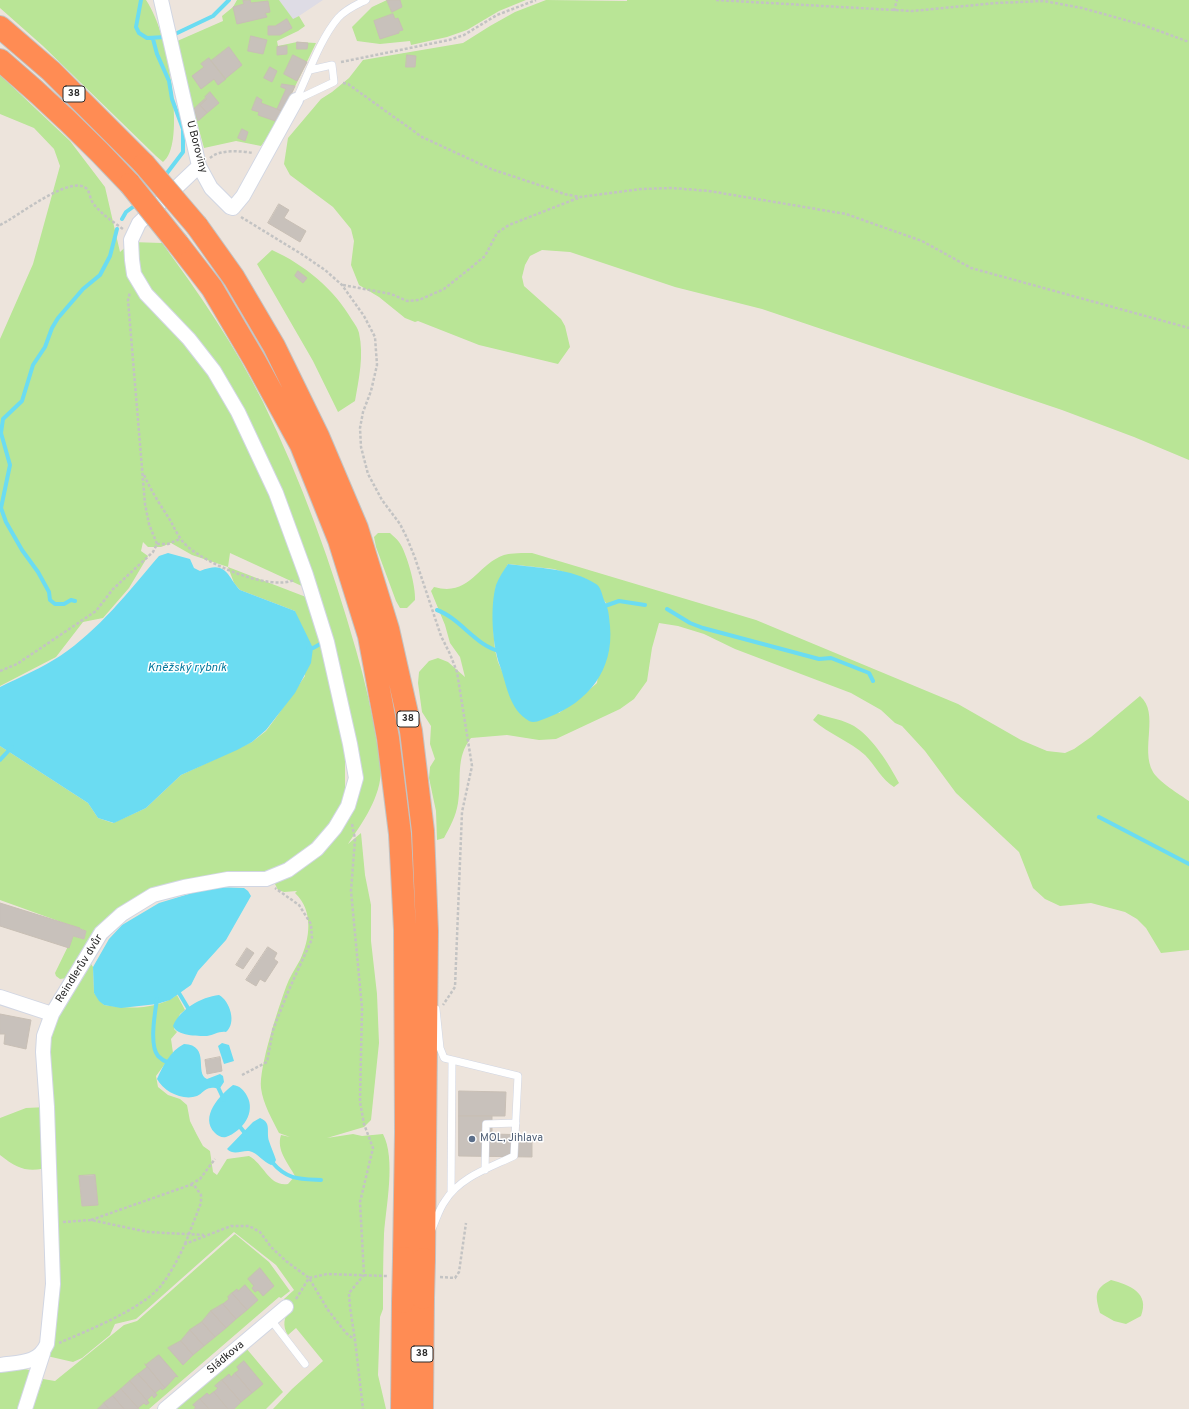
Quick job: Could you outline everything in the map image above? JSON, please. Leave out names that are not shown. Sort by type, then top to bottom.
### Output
[{"type":"highway","name":"38","points":[[0,27],[51,71],[144,164],[197,226],[234,278],[274,346],[318,436],[357,528],[388,629],[411,731],[423,831],[427,931],[417,1255],[402,1409]]},
{"type":"highway","name":"38","points":[[0,60],[33,88],[94,146],[130,184],[212,288],[301,445],[339,540],[369,636],[388,738],[400,834],[405,938],[406,1132],[417,1255]]},
{"type":"highway","name":"38","points":[[413,1300],[422,1409]]},
{"type":"street","name":"U Boroviny","points":[[160,0],[199,166],[212,188],[230,207],[233,208]]},
{"type":"street","points":[[233,208],[239,203],[268,154],[296,100]]},
{"type":"street","points":[[199,166],[142,220],[131,240],[134,274],[146,294],[189,339],[214,371],[238,412],[276,493],[306,575],[327,642],[350,744],[356,778],[348,806],[335,828],[318,849],[288,870],[266,879]]},
{"type":"street","name":"Reindlerův dvůr","points":[[25,1409],[47,1344],[53,1284],[43,1052],[44,1036],[52,1014],[101,933],[122,914],[153,895],[184,887],[228,879],[266,879]]},
{"type":"street","points":[[0,997],[52,1014]]},
{"type":"street","name":"Sládkova","points":[[165,1409],[286,1307]]},
{"type":"street","points":[[0,1366],[36,1359],[44,1351]]},
{"type":"lane","points":[[296,100],[328,33],[338,18],[352,6],[366,0]]},
{"type":"lane","points":[[296,100],[334,82],[332,65],[310,70]]},
{"type":"lane","points":[[417,1255],[443,1202],[451,1192],[467,1179],[514,1156],[518,1076],[444,1058],[436,1013],[427,931]]},
{"type":"lane","points":[[451,1192],[452,1061]]},
{"type":"lane","points":[[485,1170],[486,1124],[516,1123]]},
{"type":"lane","points":[[271,1320],[305,1364]]},
{"type":"path","points":[[332,65],[449,40],[464,35],[497,15],[536,0]]},
{"type":"path","points":[[716,0],[894,11],[1044,1],[1082,8],[1143,26],[1189,42]]},
{"type":"path","points":[[894,11],[897,0]]},
{"type":"path","points":[[334,82],[348,84],[422,137],[490,170],[564,194],[580,197]]},
{"type":"path","points":[[199,166],[214,154],[243,151],[268,154]]},
{"type":"path","points":[[0,225],[47,196],[76,185],[84,187],[88,190],[93,202],[103,215],[133,235]]},
{"type":"path","points":[[342,285],[391,294],[407,301],[419,300],[444,289],[485,256],[497,233],[509,225],[580,197],[641,189],[672,188],[709,191],[846,214],[922,241],[971,268],[1189,328]]},
{"type":"path","points":[[233,208],[244,220],[303,254],[342,285],[364,316],[375,337],[377,365],[360,428],[361,447],[368,474],[382,500],[400,524],[407,538],[441,636],[454,666],[472,766],[462,812],[455,987],[436,1013]]},
{"type":"path","points":[[0,671],[17,664],[96,611],[113,589],[153,552],[157,544],[149,524],[145,504],[143,474],[140,458],[128,300],[134,274]]},
{"type":"path","points":[[143,474],[180,539],[201,556],[247,577],[272,582],[290,582],[306,575]]},
{"type":"path","points":[[157,544],[168,544],[180,539]]},
{"type":"path","points":[[348,806],[355,839],[351,891],[362,1008],[360,1102],[364,1124],[373,1148],[360,1202],[364,1275],[350,1293],[350,1307],[364,1409]]},
{"type":"path","points":[[242,1075],[267,1062],[276,1023],[286,994],[312,939],[311,924],[299,905],[266,879]]},
{"type":"path","points":[[91,1220],[190,1185],[200,1179],[215,1159]]},
{"type":"path","points":[[44,1351],[102,1324],[145,1300],[158,1288],[176,1262],[185,1244],[200,1202],[201,1195],[198,1189],[190,1185]]},
{"type":"path","points":[[51,1222],[91,1220],[148,1232],[207,1235]]},
{"type":"path","points":[[185,1244],[231,1226],[249,1226],[260,1232],[271,1247],[286,1262],[309,1278],[328,1310],[346,1333],[355,1340]]},
{"type":"path","points":[[286,1307],[294,1301],[309,1278]]},
{"type":"shaded area","points":[[279,0],[323,0],[293,20]]},
{"type":"green space","points":[[0,0],[146,0],[160,30],[171,81],[174,121],[173,139],[170,153],[163,162],[43,46],[0,8]]},
{"type":"green space","points":[[237,0],[279,0],[293,19],[299,16],[305,26],[277,41],[278,46],[297,42],[316,43],[278,122],[261,146],[236,141],[204,148],[175,42],[223,21],[222,16],[233,7]]},
{"type":"green space","points":[[387,0],[526,0],[499,11],[467,30],[447,37],[411,45],[410,41],[380,44],[357,41],[352,27],[372,7]]},
{"type":"green space","points":[[546,0],[1189,0],[1189,460],[1134,437],[1062,410],[762,309],[675,287],[570,252],[542,250],[530,256],[525,265],[522,277],[524,286],[561,319],[565,326],[570,347],[558,364],[479,345],[418,321],[415,322],[405,318],[379,297],[359,285],[351,265],[354,241],[351,229],[333,207],[290,175],[284,164],[288,138],[321,99],[349,78],[363,60],[463,43],[515,12]]},
{"type":"green space","points":[[0,75],[70,141],[105,187],[120,252],[131,242],[162,243],[203,301],[241,361],[277,432],[315,524],[347,618],[368,696],[381,766],[380,779],[375,799],[365,818],[348,844],[361,833],[365,875],[371,905],[371,941],[377,994],[379,1043],[371,1120],[364,1127],[327,1138],[353,1134],[362,1136],[383,1134],[387,1144],[390,1169],[384,1234],[383,1309],[380,1317],[378,1375],[386,1409],[273,1409],[292,1389],[323,1361],[296,1328],[288,1335],[286,1332],[284,1322],[290,1308],[284,1299],[294,1290],[276,1265],[234,1232],[136,1319],[115,1324],[110,1335],[82,1358],[73,1362],[47,1356],[54,1166],[32,1170],[26,1169],[14,1164],[0,1155],[0,1118],[26,1108],[47,1107],[44,1036],[86,956],[93,967],[94,993],[104,1005],[132,1008],[151,1006],[169,1000],[177,995],[185,1010],[180,1014],[174,1029],[177,1032],[171,1039],[173,1053],[156,1076],[158,1087],[168,1095],[180,1099],[187,1105],[190,1121],[197,1135],[203,1146],[210,1151],[213,1172],[217,1175],[227,1159],[249,1156],[259,1164],[271,1179],[281,1184],[288,1184],[295,1176],[281,1151],[280,1141],[281,1135],[290,1137],[279,1133],[271,1117],[262,1094],[261,1079],[274,1023],[287,984],[300,960],[306,943],[308,934],[308,917],[301,900],[295,893],[297,891],[284,892],[278,890],[275,884],[276,880],[310,862],[343,829],[356,803],[317,593],[230,553],[228,567],[192,555],[171,543],[161,547],[148,547],[143,542],[141,551],[148,556],[129,588],[103,618],[83,622],[56,657],[0,686],[0,339],[33,264],[60,166],[54,149],[34,128],[0,114]],"holes":[[[94,1175],[98,1204],[82,1206],[79,1176]]]},
{"type":"green space","points":[[272,250],[296,263],[318,279],[337,298],[358,330],[361,359],[355,401],[338,412],[313,361],[257,264]]},
{"type":"green space","points":[[378,533],[390,533],[399,542],[405,554],[415,594],[415,600],[407,608],[400,608],[396,601],[376,547],[374,537]]},
{"type":"green space","points":[[514,553],[532,553],[756,620],[958,704],[1021,740],[1047,751],[1065,753],[1074,749],[1091,737],[1140,696],[1146,703],[1149,712],[1148,753],[1153,772],[1164,784],[1189,801],[1189,950],[1161,953],[1146,928],[1137,919],[1125,912],[1091,903],[1060,906],[1045,899],[1033,888],[1019,852],[956,793],[925,751],[902,726],[895,723],[881,710],[851,693],[735,649],[704,634],[678,626],[659,623],[652,648],[647,681],[634,699],[620,709],[556,739],[539,740],[507,735],[471,738],[466,746],[461,761],[459,794],[456,812],[451,826],[444,838],[437,840],[436,811],[429,778],[430,767],[435,759],[430,744],[431,726],[422,712],[418,683],[419,672],[429,661],[438,658],[448,662],[465,677],[460,657],[450,643],[445,625],[431,591],[434,587],[446,589],[456,588],[465,584],[494,560],[504,555]],"holes":[[[508,564],[554,569],[586,579],[607,604],[597,683],[559,713],[505,678],[498,662],[495,650],[493,627],[496,586]]]},
{"type":"green space","points":[[228,567],[306,597],[330,676],[345,757],[345,797],[332,822],[298,857],[274,872],[129,903],[116,909],[95,929],[91,940],[67,978],[60,979],[55,973],[73,936],[84,939],[86,931],[0,900],[0,746],[88,803],[98,818],[113,823],[146,808],[181,775],[252,742],[266,731],[305,676],[295,611],[240,590],[234,583]]},
{"type":"green space","points":[[818,714],[846,722],[861,731],[880,752],[899,783],[894,787],[882,776],[865,755],[813,720]]},
{"type":"green space","points":[[235,1234],[269,1262],[290,1291],[281,1298],[279,1297],[149,1409],[32,1409],[43,1379],[55,1381],[124,1325],[137,1321]]},
{"type":"green space","points":[[1111,1280],[1125,1284],[1136,1291],[1143,1301],[1141,1316],[1126,1324],[1114,1321],[1100,1313],[1097,1302],[1097,1293],[1101,1286]]},
{"type":"green space","points":[[246,1348],[283,1392],[266,1409],[175,1409]]},
{"type":"green space","points":[[17,1367],[33,1371],[20,1409],[0,1409],[0,1370]]},
{"type":"water","name":"Kněžský rybník","points":[[168,553],[190,559],[194,568],[200,571],[216,567],[221,568],[228,574],[240,590],[295,611],[313,648],[311,663],[295,693],[266,730],[252,742],[181,775],[146,808],[114,823],[98,818],[88,803],[0,746],[0,687],[46,664],[74,646],[101,622],[159,556]]},
{"type":"water","points":[[508,564],[565,572],[586,579],[599,587],[607,607],[610,626],[608,657],[596,682],[576,703],[563,711],[536,722],[531,722],[522,716],[513,704],[507,689],[495,647],[493,626],[494,594],[497,582]]},
{"type":"water","points":[[212,887],[244,888],[251,896],[226,940],[198,971],[191,985],[170,1000],[157,1004],[121,1008],[104,1005],[99,1001],[94,993],[93,967],[109,939],[122,925],[159,903]]},
{"type":"water","points":[[219,995],[226,1002],[231,1012],[231,1023],[226,1032],[207,1036],[198,1036],[183,1034],[175,1029],[173,1026],[176,1020],[186,1009],[205,998]]},
{"type":"water","points":[[222,1043],[229,1045],[234,1061],[224,1064],[218,1046]]},
{"type":"water","points":[[184,1044],[197,1049],[200,1054],[203,1076],[207,1079],[220,1074],[223,1076],[224,1082],[220,1088],[209,1088],[197,1096],[186,1097],[174,1094],[160,1084],[157,1079],[164,1064],[179,1047]]},
{"type":"water","points":[[233,1085],[238,1086],[245,1092],[249,1102],[249,1114],[238,1130],[226,1137],[222,1137],[215,1133],[211,1127],[209,1120],[210,1113],[217,1100]]},
{"type":"water","points":[[260,1118],[266,1122],[269,1141],[276,1160],[274,1164],[271,1165],[252,1152],[232,1152],[227,1149],[253,1122]]},
{"type":"building","points":[[250,0],[251,3],[268,1],[270,12],[265,13],[267,17],[237,24],[233,7],[244,4],[243,1]]},
{"type":"building","points":[[387,0],[400,0],[402,7],[392,12]]},
{"type":"building","points":[[393,14],[395,19],[398,18],[403,30],[399,31],[399,33],[380,39],[374,21]]},
{"type":"building","points":[[287,19],[292,28],[280,35],[268,35],[268,26],[275,26]]},
{"type":"building","points":[[251,36],[267,40],[263,54],[248,51]]},
{"type":"building","points":[[297,42],[308,43],[307,49],[297,49]]},
{"type":"building","points":[[287,46],[287,54],[277,55],[277,47]]},
{"type":"building","points":[[229,47],[242,65],[225,79],[211,61]]},
{"type":"building","points":[[293,55],[307,62],[297,81],[284,74]]},
{"type":"building","points":[[407,55],[416,56],[415,67],[406,67]]},
{"type":"building","points":[[209,58],[226,79],[218,85],[214,79],[201,89],[192,76],[204,67],[201,64]]},
{"type":"building","points":[[270,67],[277,71],[272,82],[264,78]]},
{"type":"building","points":[[282,84],[295,86],[283,112],[277,109],[286,89],[281,87]]},
{"type":"building","points":[[210,92],[219,103],[207,113],[200,105],[207,99],[205,97]]},
{"type":"building","points":[[257,97],[262,100],[261,103],[282,111],[278,122],[258,115],[259,112],[252,110]]},
{"type":"building","points":[[206,98],[207,99],[200,105],[207,113],[198,121],[194,109]]},
{"type":"building","points":[[242,129],[248,132],[245,141],[238,138]]},
{"type":"building","points":[[279,204],[289,210],[284,218],[306,231],[300,242],[268,223]]},
{"type":"building","points":[[298,271],[307,278],[303,283],[295,276]]},
{"type":"building","points":[[0,903],[80,928],[86,931],[84,939],[73,936],[69,948],[0,926]]},
{"type":"building","points":[[268,947],[277,953],[274,959],[278,962],[265,982],[260,979],[256,986],[246,980]]},
{"type":"building","points":[[247,948],[254,953],[243,969],[236,965]]},
{"type":"building","points":[[0,1014],[31,1020],[26,1049],[4,1044],[5,1034],[0,1034]]},
{"type":"building","points":[[220,1057],[222,1071],[207,1074],[205,1060]]},
{"type":"building","points":[[459,1091],[506,1092],[505,1116],[459,1116]]},
{"type":"building","points":[[459,1116],[492,1116],[492,1134],[532,1135],[532,1157],[459,1156]]},
{"type":"building","points":[[95,1175],[98,1205],[82,1206],[79,1176]]},
{"type":"building","points":[[260,1268],[274,1286],[263,1296],[258,1290],[255,1292],[252,1288],[254,1286],[248,1279]]},
{"type":"building","points":[[245,1285],[258,1300],[247,1310],[232,1293],[237,1289],[238,1291]]},
{"type":"building","points":[[232,1293],[247,1310],[236,1319],[223,1304],[229,1299],[228,1297]]},
{"type":"building","points":[[223,1304],[236,1319],[226,1328],[211,1311]]},
{"type":"building","points":[[211,1311],[226,1328],[215,1337],[202,1322]]},
{"type":"building","points":[[202,1322],[215,1337],[204,1346],[190,1330]]},
{"type":"building","points":[[190,1330],[204,1346],[193,1355],[181,1341]]},
{"type":"building","points":[[181,1341],[193,1355],[183,1365],[168,1348]]},
{"type":"building","points":[[159,1355],[178,1377],[176,1376],[165,1388],[146,1365]]},
{"type":"building","points":[[244,1361],[263,1384],[252,1393],[235,1373],[239,1370],[237,1367]]},
{"type":"building","points":[[145,1364],[165,1388],[162,1390],[161,1388],[155,1393],[138,1374],[147,1367]]},
{"type":"building","points":[[235,1373],[252,1393],[241,1402],[222,1380],[229,1374],[231,1377]]},
{"type":"building","points":[[138,1374],[157,1395],[154,1398],[152,1395],[147,1400],[149,1403],[130,1381]]},
{"type":"building","points":[[222,1380],[241,1402],[234,1409],[228,1409],[214,1392],[218,1388],[215,1386]]},
{"type":"building","points":[[130,1381],[149,1403],[146,1405],[144,1403],[138,1408],[121,1389]]},
{"type":"building","points":[[121,1389],[139,1409],[124,1409],[113,1396]]},
{"type":"building","points":[[214,1392],[228,1409],[209,1409],[200,1399],[207,1393],[209,1395]]},
{"type":"building","points":[[113,1396],[124,1409],[109,1409],[104,1403]]},
{"type":"building","points":[[200,1399],[209,1409],[194,1409],[196,1407],[193,1405]]},
{"type":"building","points":[[104,1403],[109,1409],[98,1409]]},
{"type":"waterway","points":[[141,0],[136,27],[139,33],[147,38],[166,37]]},
{"type":"waterway","points":[[173,35],[213,16],[229,0]]},
{"type":"waterway","points":[[153,39],[157,54],[169,81],[172,99],[183,129],[183,152],[164,177]]},
{"type":"waterway","points":[[122,219],[126,212],[137,204]]},
{"type":"waterway","points":[[75,601],[71,600],[64,604],[55,604],[50,600],[49,592],[38,572],[22,550],[6,522],[1,508],[10,465],[1,433],[3,419],[22,401],[33,365],[45,347],[52,328],[58,318],[83,289],[100,275],[110,256],[117,229]]},
{"type":"waterway","points":[[602,607],[619,601],[645,605]]},
{"type":"waterway","points":[[667,609],[690,623],[703,628],[819,659],[831,658],[869,673],[873,681]]},
{"type":"waterway","points":[[437,610],[453,619],[484,644],[500,651]]},
{"type":"waterway","points":[[308,648],[313,648],[322,643]]},
{"type":"waterway","points":[[0,760],[12,747]]},
{"type":"waterway","points":[[1099,817],[1189,864]]},
{"type":"waterway","points":[[179,993],[188,1008]]},
{"type":"waterway","points":[[157,999],[153,1029],[155,1051],[158,1056],[169,1063]]},
{"type":"waterway","points":[[217,1085],[224,1100]]},
{"type":"waterway","points":[[237,1123],[248,1137]]},
{"type":"waterway","points":[[272,1162],[283,1172],[294,1177],[300,1179],[321,1180]]},
{"type":"place","name":"MOL, Jihlava","points":[[472,1139]]}]
